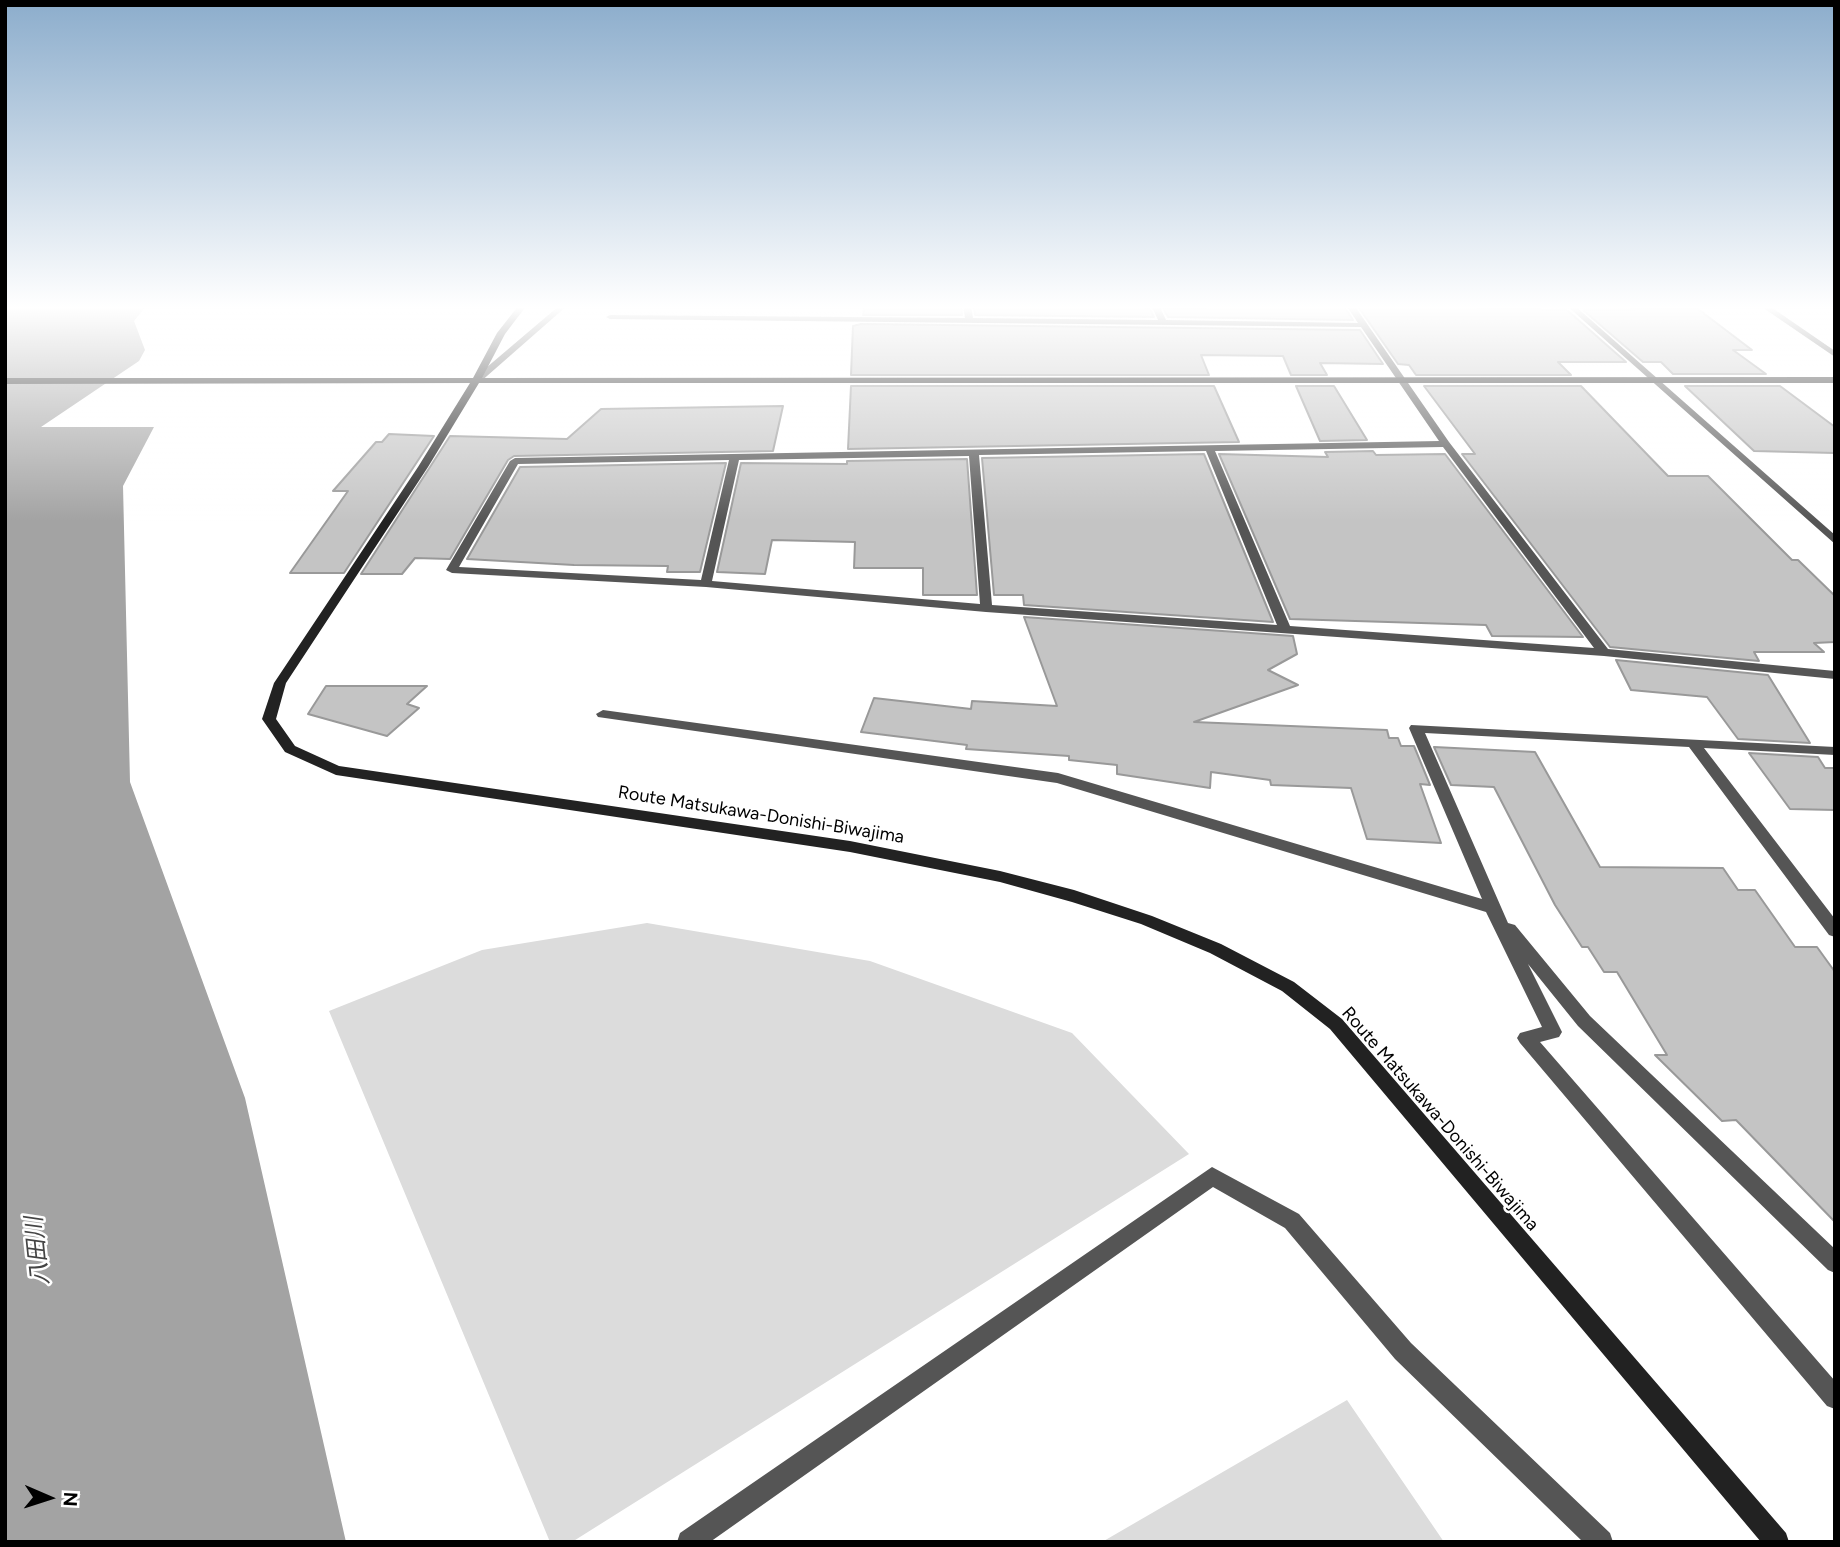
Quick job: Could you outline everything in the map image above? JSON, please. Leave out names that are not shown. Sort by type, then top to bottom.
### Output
[{"type":"main road","name":"Route Matsukawa-Donishi-Biwajima","points":[[478,377],[280,683],[269,719],[290,749],[336,771],[849,845],[1002,878],[1154,921],[1284,983],[1336,1024],[1777,1542]]},
{"type":"main road","points":[[5,381],[1835,380]]},
{"type":"street","points":[[476,381],[480,377]]},
{"type":"street","points":[[1401,377],[1446,444],[1604,652]]},
{"type":"street","points":[[1651,377],[1835,541]]},
{"type":"street","points":[[1446,444],[515,461],[452,570],[706,584],[986,608],[1604,652],[1835,675]]},
{"type":"street","points":[[1209,448],[1284,629]]},
{"type":"street","points":[[974,452],[986,608]]},
{"type":"street","points":[[706,584],[735,456]]},
{"type":"street","points":[[603,714],[1058,778],[1492,908],[1584,1021],[1835,1263]]},
{"type":"street","points":[[1835,751],[1416,728],[1492,908],[1553,1032],[1527,1038],[1835,1398]]},
{"type":"street","points":[[1692,742],[1835,931]]},
{"type":"street","points":[[689,1542],[1212,1176],[1292,1222],[1403,1351],[1601,1542]]},
{"type":"shaded area","points":[[647,923],[870,961],[1072,1033],[1189,1154],[572,1542],[550,1542],[329,1011],[482,950]]},
{"type":"shaded area","points":[[1347,1400],[1444,1542],[1102,1542]]},
{"type":"water","name":"八田川","points":[[5,377],[115,377],[41,427],[154,427],[123,486],[130,782],[245,1098],[346,1542],[5,1542]]},
{"type":"building","points":[[851,386],[1214,386],[1239,442],[848,449]]},
{"type":"building","points":[[1296,386],[1334,386],[1367,440],[1320,441]]},
{"type":"building","points":[[1424,386],[1581,386],[1668,476],[1708,476],[1792,560],[1798,560],[1835,596],[1835,642],[1814,643],[1824,652],[1754,652],[1759,661],[1610,647],[1462,454],[1475,454]]},
{"type":"building","points":[[1685,386],[1780,386],[1835,427],[1835,453],[1754,451]]},
{"type":"building","points":[[783,406],[773,451],[514,456],[508,460],[450,559],[415,558],[402,574],[361,574],[450,436],[567,439],[601,409]]},
{"type":"building","points":[[389,434],[434,436],[344,573],[290,573],[348,491],[333,491],[376,442],[382,442]]},
{"type":"building","points":[[1373,451],[1376,455],[1445,454],[1583,637],[1492,636],[1486,625],[1290,619],[1219,454],[1328,457],[1325,452]]},
{"type":"building","points":[[1204,454],[1273,622],[1024,605],[1023,595],[994,595],[982,458]]},
{"type":"building","points":[[967,459],[977,595],[923,595],[923,568],[854,568],[855,542],[772,540],[765,574],[717,572],[741,463],[847,464],[847,461]]},
{"type":"building","points":[[726,463],[700,572],[667,572],[668,566],[574,565],[467,559],[520,467]]},
{"type":"building","points":[[1024,617],[1293,636],[1297,654],[1268,670],[1298,685],[1194,722],[1387,730],[1389,738],[1398,738],[1401,746],[1414,746],[1430,785],[1420,784],[1441,843],[1367,839],[1351,788],[1271,785],[1270,780],[1211,772],[1210,788],[1117,774],[1117,765],[1069,760],[1069,756],[966,749],[967,745],[861,732],[874,698],[971,709],[972,701],[1057,706]]},
{"type":"building","points":[[1616,660],[1768,675],[1810,743],[1738,739],[1707,697],[1631,690]]},
{"type":"building","points":[[326,686],[427,686],[407,704],[419,708],[387,736],[308,714]]},
{"type":"building","points":[[1434,747],[1535,752],[1600,867],[1723,868],[1738,890],[1755,890],[1795,947],[1817,947],[1835,972],[1835,1222],[1736,1120],[1722,1121],[1655,1055],[1667,1055],[1617,972],[1604,972],[1588,947],[1582,947],[1555,905],[1494,787],[1451,785]]},
{"type":"building","points":[[1749,753],[1818,757],[1825,768],[1835,768],[1835,810],[1790,809]]}]
